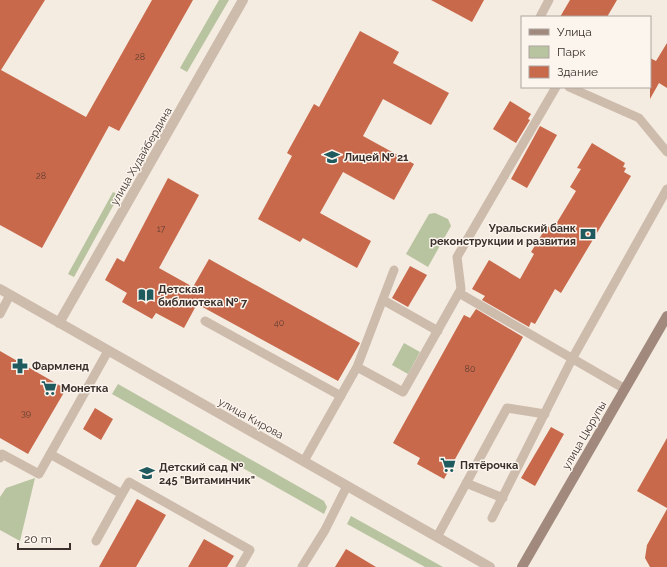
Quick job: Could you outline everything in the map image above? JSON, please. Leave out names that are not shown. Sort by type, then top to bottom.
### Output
[{"type":"main road","name":"улица Цюрупы","points":[[522,567],[667,316]]},
{"type":"street","name":"улица Худайбердина","points":[[59,323],[243,0]]},
{"type":"street","name":"улица Кирова","points":[[0,289],[490,567]]},
{"type":"lane","points":[[541,16],[549,0]]},
{"type":"lane","points":[[357,366],[403,392],[461,290],[458,257],[555,88]]},
{"type":"lane","points":[[572,88],[639,118],[667,152]]},
{"type":"lane","points":[[492,518],[572,359],[667,189]]},
{"type":"lane","points":[[304,461],[357,366],[394,270]]},
{"type":"lane","points":[[459,293],[625,388]]},
{"type":"lane","points":[[0,314],[10,295]]},
{"type":"lane","points":[[383,300],[438,331]]},
{"type":"lane","points":[[205,321],[341,396]]},
{"type":"lane","points":[[0,458],[2,454],[39,474],[108,351]]},
{"type":"lane","points":[[437,537],[507,408],[545,414]]},
{"type":"lane","points":[[50,454],[122,494]]},
{"type":"lane","points":[[96,541],[129,482],[250,550],[240,567]]},
{"type":"lane","points":[[466,483],[503,498]]},
{"type":"lane","points":[[302,567],[325,530],[347,486]]},
{"type":"green space","points":[[219,0],[229,0],[187,72],[180,68]]},
{"type":"green space","points":[[113,192],[119,195],[74,277],[68,274]]},
{"type":"green space","points":[[435,213],[448,219],[451,226],[428,267],[406,254],[429,214]]},
{"type":"green space","points":[[404,343],[420,352],[408,374],[392,365]]},
{"type":"green space","points":[[118,384],[324,501],[327,507],[324,514],[112,394]]},
{"type":"green space","points":[[35,478],[20,541],[0,530],[0,497],[6,488]]},
{"type":"green space","points":[[351,516],[443,567],[425,567],[347,524]]},
{"type":"building","points":[[0,0],[45,0],[1,70],[86,117],[152,0],[193,0],[119,131],[109,126],[42,248],[0,225]]},
{"type":"building","points":[[431,0],[484,0],[472,22]]},
{"type":"building","points":[[570,0],[617,0],[608,16],[561,16]]},
{"type":"building","points":[[360,31],[399,52],[393,63],[449,93],[431,125],[383,99],[363,136],[414,164],[394,200],[343,172],[320,213],[371,241],[357,268],[303,238],[300,242],[258,219],[292,156],[287,153],[314,104],[319,107]]},
{"type":"building","points":[[667,43],[667,88],[659,83],[650,99],[651,58],[656,61]]},
{"type":"building","points":[[510,101],[531,114],[528,119],[530,120],[516,143],[493,129]]},
{"type":"building","points":[[540,126],[557,135],[527,188],[511,179]]},
{"type":"building","points":[[592,143],[625,163],[623,167],[626,168],[624,172],[631,176],[561,293],[555,289],[535,324],[531,322],[529,327],[482,300],[485,296],[472,289],[489,260],[520,279],[534,254],[531,252],[547,226],[553,229],[576,191],[570,187],[581,169],[577,168]]},
{"type":"building","points":[[168,178],[199,195],[159,268],[193,287],[209,259],[360,343],[338,381],[197,304],[184,328],[156,313],[152,319],[122,302],[127,293],[105,280],[117,258],[124,262]]},
{"type":"building","points":[[410,266],[427,275],[408,307],[392,298]]},
{"type":"building","points":[[476,309],[523,337],[444,479],[417,464],[420,458],[393,443],[464,315],[470,318]]},
{"type":"building","points":[[0,351],[66,389],[28,454],[0,438]]},
{"type":"building","points":[[95,408],[113,419],[101,440],[83,429]]},
{"type":"building","points":[[551,427],[564,434],[535,486],[521,478]]},
{"type":"building","points":[[667,438],[667,508],[637,491]]},
{"type":"building","points":[[137,499],[166,515],[136,567],[99,567]]},
{"type":"building","points":[[667,509],[667,567],[650,567],[645,558],[647,545]]},
{"type":"building","points":[[204,539],[234,556],[227,567],[188,567]]},
{"type":"building","points":[[346,549],[376,567],[335,567]]},
{"type":"place","name":"Лицей № 21","points":[[332,157]]},
{"type":"place","name":"Уральский банк реконструкции и развития","points":[[588,234]]},
{"type":"place","name":"Детская библиотека № 7","points":[[146,295]]},
{"type":"place","name":"Фармленд","points":[[20,366]]},
{"type":"place","name":"Монетка","points":[[49,388]]},
{"type":"place","name":"Пятёрочка","points":[[448,465]]},
{"type":"place","name":"Детский сад № 245 \"Витаминчик\"","points":[[147,473]]}]
